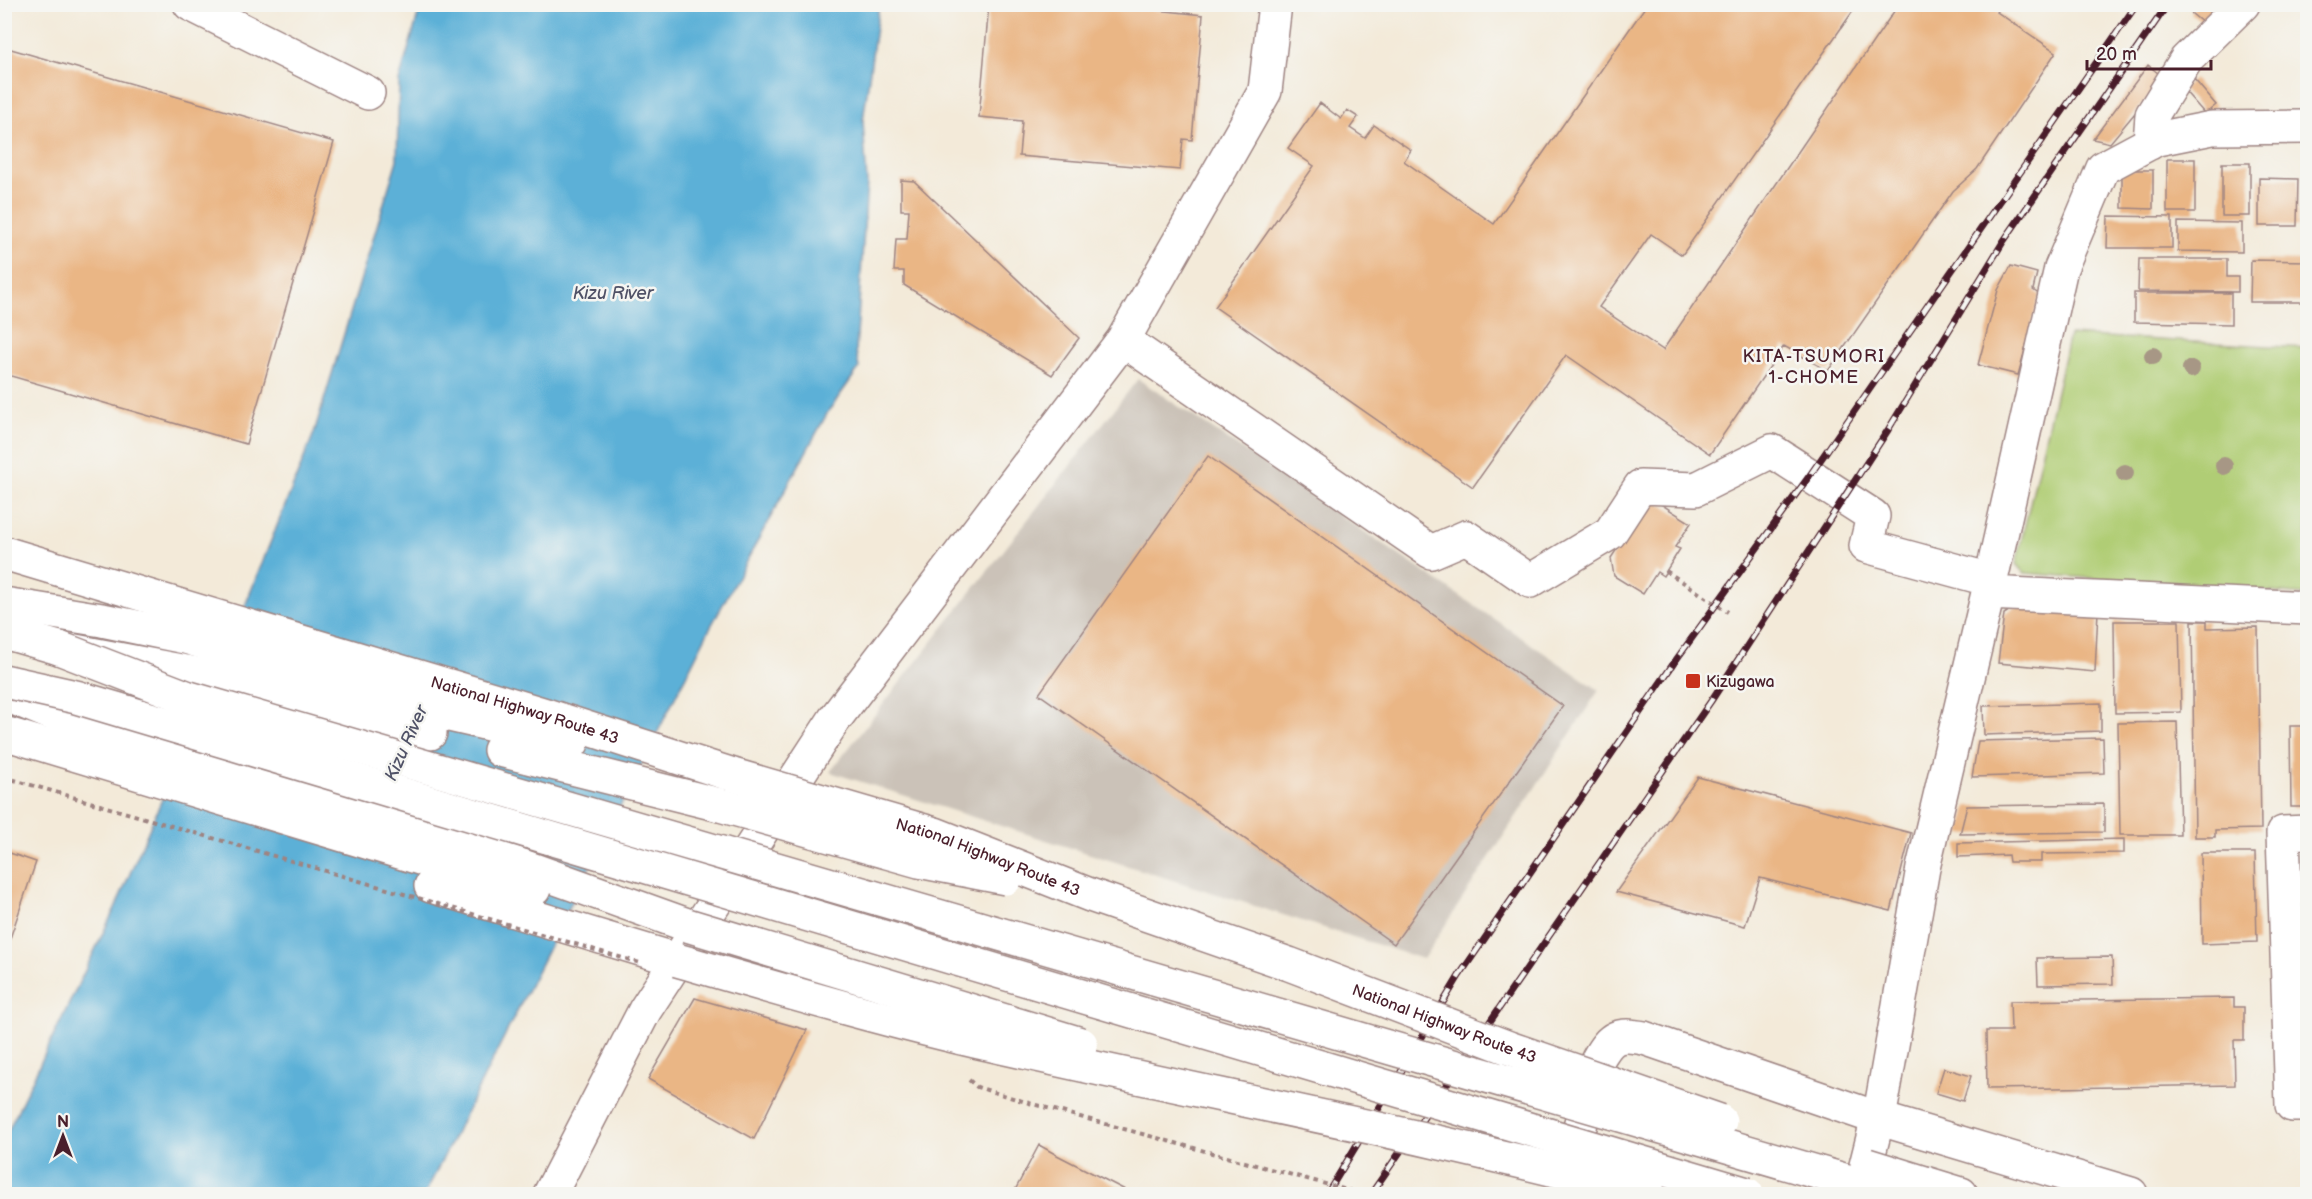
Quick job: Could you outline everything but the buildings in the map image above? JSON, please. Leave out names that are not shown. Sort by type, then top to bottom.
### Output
[{"type":"main road","points":[[190,4],[368,93]]},
{"type":"main road","points":[[550,1194],[645,1010],[834,720],[1123,340],[1265,91],[1275,4]]},
{"type":"main road","points":[[2150,143],[2152,115],[2186,60],[2243,4]]},
{"type":"main road","points":[[1859,1194],[1877,1118],[1923,868],[1990,586],[2061,268],[2103,168],[2157,139],[2212,128],[2307,127]]},
{"type":"main road","points":[[1123,340],[1431,552],[1466,537],[1530,580],[1610,533],[1640,487],[1696,489],[1772,451],[1873,516],[1866,546],[1990,586],[2307,608]]},
{"type":"main road","name":"National Highway Route 43","points":[[4,553],[535,712],[733,775],[935,834],[1090,895],[1244,948],[1602,1081],[1715,1119],[1961,1194]]},
{"type":"main road","points":[[4,604],[102,620],[185,637],[436,712],[545,738],[733,775]]},
{"type":"main road","points":[[4,632],[59,648],[186,697],[1892,1194]]},
{"type":"main road","points":[[59,648],[202,675],[720,805],[918,861],[1090,895]]},
{"type":"main road","points":[[4,681],[88,700],[1747,1194]]},
{"type":"main road","points":[[4,694],[70,721],[208,771],[482,851],[687,925],[1322,1115]]},
{"type":"main road","points":[[4,733],[476,875],[687,925]]},
{"type":"main road","points":[[4,756],[666,957],[895,1022],[1436,1141],[1649,1194]]},
{"type":"main road","points":[[2307,832],[2283,833],[2292,1105],[2307,1105]]},
{"type":"main road","points":[[1566,1194],[1566,1179],[1598,1059],[1614,1038],[1628,1035],[1644,1038],[1877,1118],[2131,1194]]},
{"type":"path","points":[[1666,571],[1728,612]]},
{"type":"path","points":[[1444,1194],[1446,1188]]},
{"type":"shaded area","points":[[1138,379],[1599,690],[1423,959],[830,772]]},
{"type":"green space","points":[[2069,335],[2307,348],[2307,595],[2024,573],[2016,564]]},
{"type":"water","name":"Kizu River","points":[[421,5],[879,5],[863,121],[867,183],[856,351],[859,368],[828,412],[710,628],[425,1194],[5,1194],[4,1139],[116,906],[241,616],[314,433],[397,160],[399,81]]},
{"type":"railway","points":[[1327,1194],[1459,976],[1676,660],[1810,475],[2137,4]]},
{"type":"railway","points":[[1371,1194],[1711,701],[1888,430],[2003,242],[2168,4]]},
{"type":"place","name":"Kizugawa","points":[[1693,681]]},
{"type":"district","name":"KITA-TSUMORI 1-CHOME","points":[[1814,366]]}]
